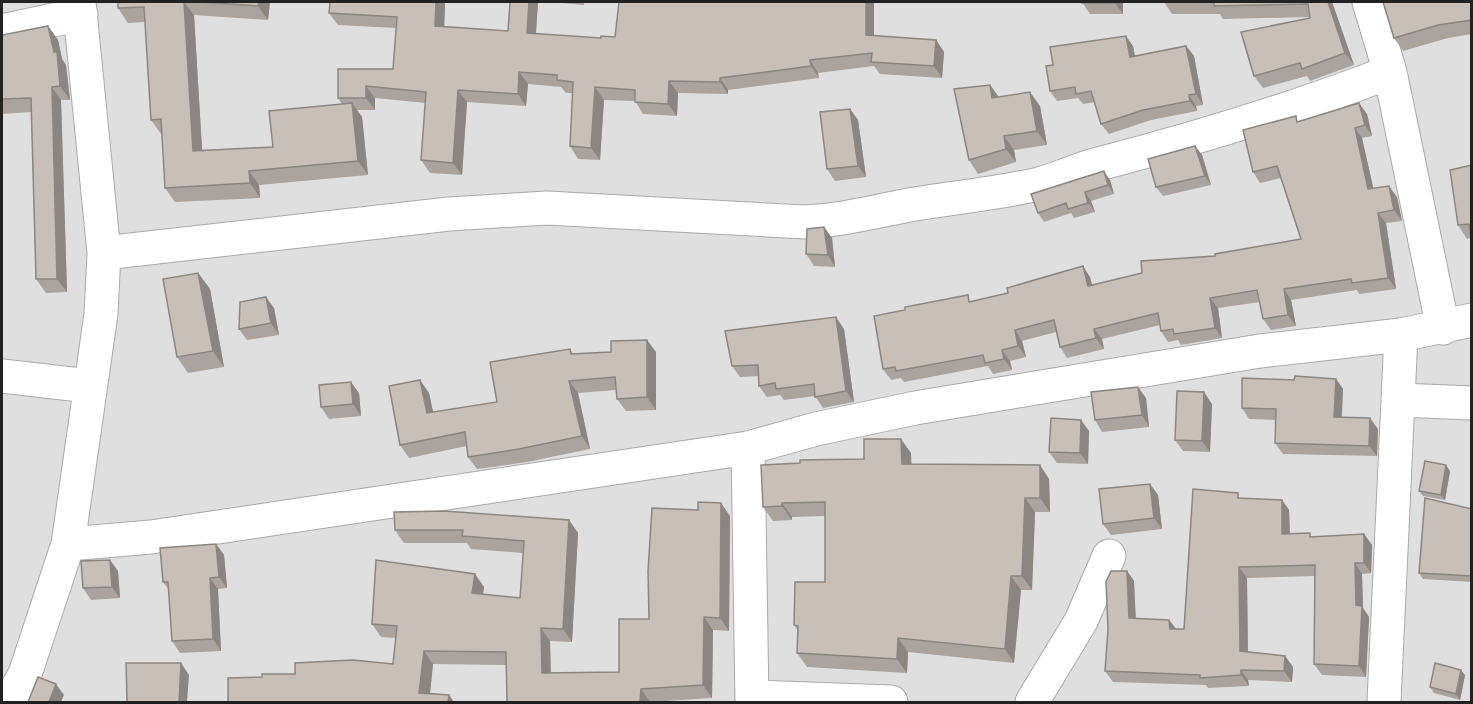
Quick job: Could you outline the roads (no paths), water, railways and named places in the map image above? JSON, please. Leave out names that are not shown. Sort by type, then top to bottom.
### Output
[{"type":"street","points":[[68,544],[151,537],[748,448],[816,429],[915,408],[1260,351],[1401,335],[1457,324],[1390,72],[1369,2]]},
{"type":"street","points":[[2,31],[80,8],[104,253],[101,314],[68,544],[25,674],[9,702]]},
{"type":"street","points":[[104,253],[449,214],[548,208],[759,221],[844,220],[903,206],[1041,183],[1323,98],[1390,72]]},
{"type":"street","points":[[1384,702],[1400,400],[1401,335]]},
{"type":"street","points":[[2,376],[89,386]]},
{"type":"street","points":[[1400,400],[1472,403]]},
{"type":"street","points":[[748,448],[752,700],[891,702]]},
{"type":"street","points":[[1032,702],[1081,621],[1109,556]]}]
